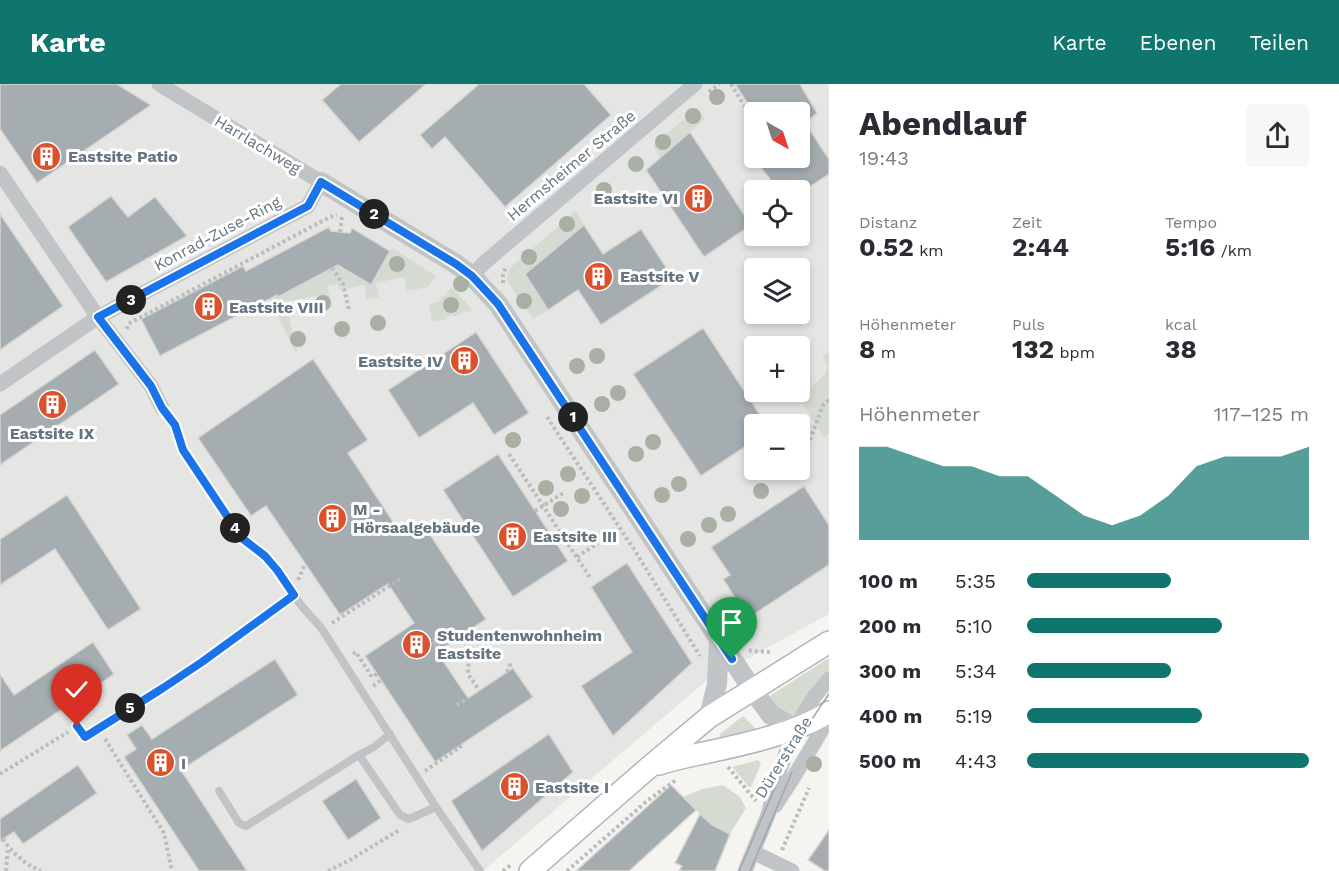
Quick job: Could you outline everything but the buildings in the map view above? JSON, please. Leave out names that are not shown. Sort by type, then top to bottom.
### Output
[{"type":"main road","points":[[530,871],[709,717],[829,642]]},
{"type":"main road","points":[[681,767],[710,734],[744,707],[750,700],[752,689]]},
{"type":"main road","points":[[647,769],[681,767],[714,751],[795,728],[829,712]]},
{"type":"street","name":"Harrlachweg","points":[[159,84],[456,264],[472,276],[498,304],[752,689],[771,715],[795,728]]},
{"type":"street","name":"Hermsheimer Straße","points":[[472,276],[492,256],[701,89]]},
{"type":"street","points":[[2,182],[98,317],[151,386],[162,408]]},
{"type":"street","name":"Konrad-Zuse-Ring","points":[[0,384],[98,317],[308,206],[321,182]]},
{"type":"street","points":[[709,717],[717,684],[719,640]]},
{"type":"street","name":"Dürerstraße","points":[[745,871],[768,815],[778,776],[795,728],[814,697],[829,679]]},
{"type":"street","name":"Dürerstraße","points":[[768,815],[829,718]]},
{"type":"street","points":[[753,852],[792,871]]},
{"type":"lane","points":[[162,408],[175,425],[183,450],[235,528],[243,539],[265,556],[300,604],[322,629],[436,807],[480,871]]},
{"type":"lane","points":[[77,726],[85,737],[202,662],[294,595]]},
{"type":"lane","points":[[219,791],[239,823],[246,826],[374,747],[390,734]]},
{"type":"lane","points":[[359,755],[400,815],[409,819],[436,807]]},
{"type":"path","points":[[701,89],[719,84]]},
{"type":"path","points":[[731,84],[744,105]]},
{"type":"path","points":[[126,330],[128,324],[330,217],[344,216],[340,232]]},
{"type":"path","points":[[507,292],[503,283],[503,275],[505,268],[514,261]]},
{"type":"path","points":[[332,268],[343,284],[349,310]]},
{"type":"path","points":[[810,440],[824,405],[829,400]]},
{"type":"path","points":[[544,412],[702,659]]},
{"type":"path","points":[[509,454],[591,579]]},
{"type":"path","points":[[535,511],[565,492]]},
{"type":"path","points":[[577,557],[598,543]]},
{"type":"path","points":[[298,580],[305,564]]},
{"type":"path","points":[[322,629],[402,578]]},
{"type":"path","points":[[454,630],[456,633],[434,645],[454,630]]},
{"type":"path","points":[[461,636],[469,648],[468,674],[479,690]]},
{"type":"path","points":[[743,648],[772,652]]},
{"type":"path","points":[[457,705],[468,698]]},
{"type":"path","points":[[0,774],[77,726]]},
{"type":"path","points":[[98,728],[164,833],[172,871]]},
{"type":"path","points":[[432,766],[460,747],[459,745]]},
{"type":"path","points":[[733,761],[724,763],[768,815]]},
{"type":"path","points":[[567,871],[647,801],[675,781],[681,767]]},
{"type":"path","points":[[777,862],[810,786]]},
{"type":"path","points":[[328,871],[402,828],[409,819]]},
{"type":"path","points":[[3,839],[30,866],[41,871]]},
{"type":"path","points":[[6,871],[8,846]]},
{"type":"shaded area","points":[[0,84],[829,84],[829,614],[705,682],[483,871],[0,871]]},
{"type":"shaded area","points":[[697,108],[705,119],[660,158],[653,145]]},
{"type":"shaded area","points":[[576,211],[584,225],[525,274],[548,310],[533,319],[508,282],[507,276],[511,267]]},
{"type":"shaded area","points":[[392,248],[436,276],[428,287],[407,291],[404,277],[376,283],[379,297],[367,299],[364,285],[339,290],[337,284],[327,286],[332,307],[325,309],[321,295],[285,302],[296,353],[255,270],[338,265],[371,285]]},
{"type":"shaded area","points":[[452,287],[473,311],[453,317],[452,314],[444,320],[432,321],[429,304],[438,302]]},
{"type":"shaded area","points":[[829,352],[829,434],[824,438],[803,404],[810,402],[810,388],[825,374],[827,364],[822,357]]},
{"type":"shaded area","points":[[829,658],[829,670],[799,713],[791,716],[780,713],[770,700],[771,695]]},
{"type":"shaded area","points":[[743,716],[756,729],[720,737],[720,734]]},
{"type":"shaded area","points":[[758,760],[761,764],[749,787],[732,767]]},
{"type":"shaded area","points":[[723,785],[740,797],[746,808],[730,834],[712,825],[683,797],[702,789]]},
{"type":"tram line","points":[[739,871],[773,791],[806,729],[829,694]]},
{"type":"tram line","points":[[750,871],[792,772]]},
{"type":"place","name":"Eastsite Patio","points":[[47,156]]},
{"type":"place","name":"Eastsite VI","points":[[699,198]]},
{"type":"place","name":"Eastsite V","points":[[599,276]]},
{"type":"place","name":"Eastsite VIII","points":[[208,307]]},
{"type":"place","name":"Eastsite IV","points":[[464,361]]},
{"type":"place","name":"Eastsite IX","points":[[52,405]]},
{"type":"place","name":"M - Hörsaalgebäude","points":[[332,518]]},
{"type":"place","name":"Eastsite III","points":[[512,536]]},
{"type":"place","name":"Studentenwohnheim Eastsite","points":[[416,644]]},
{"type":"place","name":"I","points":[[160,763]]},
{"type":"place","name":"Eastsite I","points":[[514,787]]},
{"type":"route","points":[[77,726],[85,737],[202,662],[294,595],[265,556],[243,539],[235,528],[183,450],[175,425],[162,408],[151,386],[98,317],[308,206],[321,182],[456,264],[472,276],[498,304],[732,659]]}]
